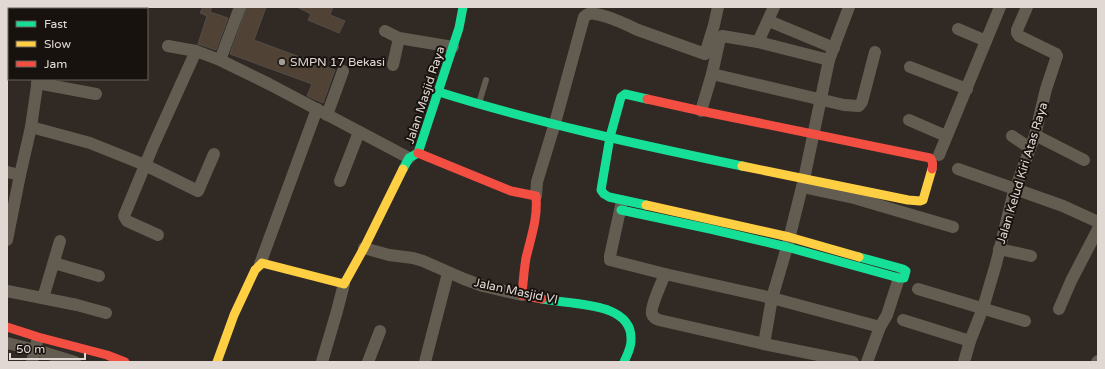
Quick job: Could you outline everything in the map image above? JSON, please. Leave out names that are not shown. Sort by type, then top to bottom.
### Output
[{"type":"street","points":[[220,60],[240,7]]},
{"type":"street","name":"Jalan Masjid Raya","points":[[344,284],[364,248],[399,176],[414,156],[439,92],[454,47],[463,7]]},
{"type":"street","points":[[522,295],[525,264],[538,207],[536,196],[537,182],[586,14],[590,13],[611,18],[652,35],[705,54],[718,7]]},
{"type":"street","points":[[758,42],[774,7]]},
{"type":"street","points":[[939,155],[1000,7]]},
{"type":"street","name":"Jalan Kelud Kiri Atas Raya","points":[[966,362],[970,341],[983,308],[1000,249],[1015,189],[1035,135],[1046,89],[1057,56],[1019,36],[1017,33],[1027,7]]},
{"type":"street","points":[[764,344],[772,298],[803,183],[828,60],[834,48],[847,8]]},
{"type":"street","points":[[768,21],[834,48]]},
{"type":"street","points":[[958,29],[986,41]]},
{"type":"street","points":[[386,31],[399,38],[454,47]]},
{"type":"street","points":[[701,111],[712,74],[720,38],[722,36],[758,42],[828,60]]},
{"type":"street","points":[[393,65],[399,38]]},
{"type":"street","points":[[168,46],[196,51],[220,60],[269,84],[359,132],[414,156],[511,191],[536,196]]},
{"type":"street","points":[[158,235],[127,221],[124,216],[153,146],[196,51]]},
{"type":"street","points":[[712,74],[820,99],[859,106],[862,102],[874,52]]},
{"type":"street","points":[[910,67],[967,89]]},
{"type":"street","points":[[217,362],[234,316],[254,270],[260,264],[322,112],[343,71]]},
{"type":"street","points":[[7,240],[31,127],[38,81],[96,94]]},
{"type":"street","points":[[439,92],[478,104],[803,183],[953,228]]},
{"type":"street","points":[[803,183],[920,201],[925,197],[933,165],[930,158],[625,94],[621,98],[610,137],[601,190],[604,194],[622,205],[712,218],[899,278],[887,315],[880,327],[868,362]]},
{"type":"street","points":[[909,120],[946,136]]},
{"type":"street","points":[[31,127],[90,143],[145,165],[198,191],[214,154]]},
{"type":"street","points":[[340,181],[359,132]]},
{"type":"street","points":[[1035,135],[1084,160]]},
{"type":"street","points":[[1012,136],[1030,148]]},
{"type":"street","points":[[958,169],[1063,206],[1098,222]]},
{"type":"street","points":[[7,172],[20,175]]},
{"type":"street","points":[[622,205],[610,260],[772,298],[880,327]]},
{"type":"street","points":[[1060,309],[1071,281],[1098,229]]},
{"type":"street","points":[[43,298],[60,241]]},
{"type":"street","name":"Jalan Masjid VI","points":[[364,248],[389,255],[418,259],[448,273],[483,286],[522,295],[583,304],[616,314],[624,319],[629,326],[632,337],[624,362]]},
{"type":"street","points":[[1000,249],[1031,256]]},
{"type":"street","points":[[54,263],[99,276]]},
{"type":"street","points":[[260,264],[262,263],[344,284],[329,361]]},
{"type":"street","points":[[425,362],[448,273]]},
{"type":"street","points":[[665,274],[651,312],[652,316],[655,318],[764,344],[853,362]]},
{"type":"street","points":[[918,289],[1025,321]]},
{"type":"street","points":[[7,291],[77,305],[106,313]]},
{"type":"street","points":[[903,320],[970,341]]},
{"type":"street","points":[[7,327],[38,337],[107,355],[125,362]]},
{"type":"street","points":[[368,362],[380,331]]},
{"type":"street","points":[[32,362],[38,337]]},
{"type":"street","points":[[7,343],[75,362]]},
{"type":"lane","points":[[478,104],[486,80]]},
{"type":"building","points":[[203,7],[212,7],[210,12],[228,18],[216,50],[198,44],[207,16],[200,13]]},
{"type":"building","name":"SMPN 17 Bekasi","points":[[247,7],[266,7],[254,40],[335,70],[323,103],[307,96],[312,84],[230,54]]},
{"type":"building","points":[[297,7],[333,7],[330,15],[345,21],[339,33],[308,20],[311,14]]},
{"type":"traffic: fast","points":[[403,169],[409,158],[418,153],[459,28],[463,7]]},
{"type":"traffic: fast","points":[[439,92],[551,124],[627,142],[742,166]]},
{"type":"traffic: fast","points":[[646,205],[609,197],[601,190],[610,137],[621,97],[625,94],[647,99]]},
{"type":"traffic: fast","points":[[621,210],[787,247],[899,278],[904,278],[906,271],[903,269],[859,257]]},
{"type":"traffic: fast","points":[[542,299],[595,307],[616,314],[624,320],[629,328],[631,338],[631,345],[624,362]]},
{"type":"traffic: slow","points":[[742,166],[908,200],[920,201],[923,200],[932,169]]},
{"type":"traffic: slow","points":[[217,362],[234,315],[255,270],[262,263],[344,284],[364,248],[403,169]]},
{"type":"traffic: slow","points":[[646,205],[789,237],[859,257]]},
{"type":"traffic: jam","points":[[647,99],[930,158],[932,160],[932,169]]},
{"type":"traffic: jam","points":[[418,153],[511,191],[536,196],[535,220],[526,258],[522,295],[542,299]]},
{"type":"traffic: jam","points":[[7,327],[38,337],[107,355],[125,362]]},
{"type":"place","name":"SMPN 17 Bekasi","points":[[282,62]]}]
